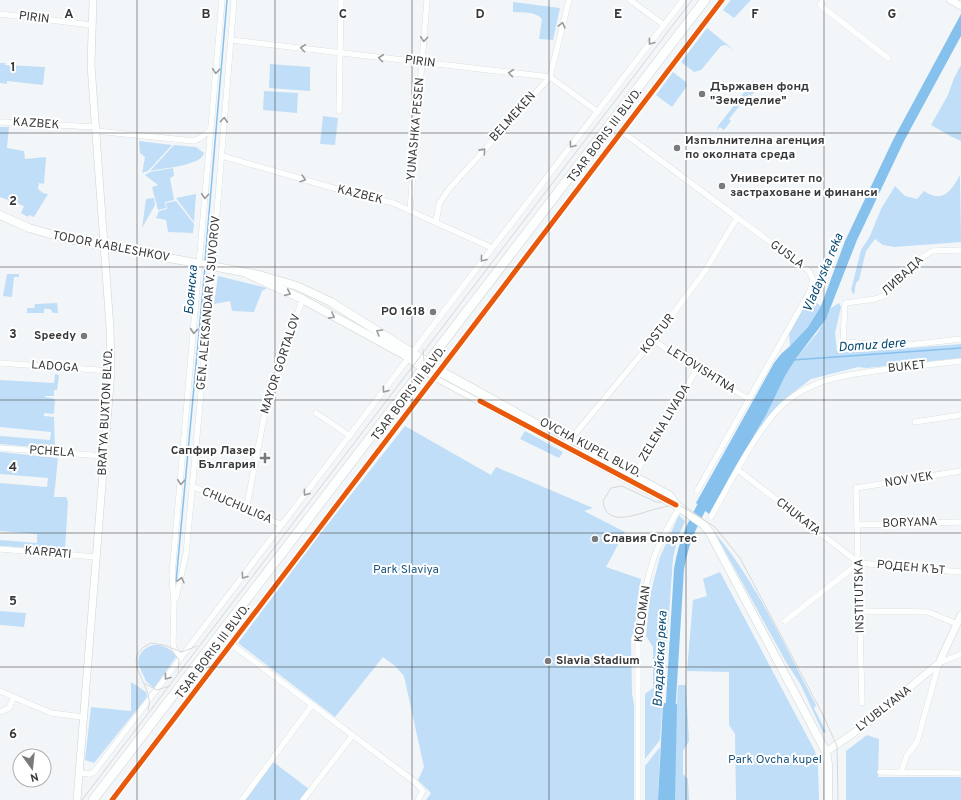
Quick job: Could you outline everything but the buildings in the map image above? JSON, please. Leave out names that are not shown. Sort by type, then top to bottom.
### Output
[{"type":"main road","name":"TSAR BORIS III BLVD.","points":[[93,800],[424,366],[706,1]]},
{"type":"main road","name":"TODOR KABLESHKOV","points":[[0,215],[46,234],[259,275],[306,290],[331,302],[424,366]]},
{"type":"main road","name":"TODOR KABLESHKOV","points":[[248,274],[302,299],[410,356]]},
{"type":"main road","name":"OVCHA KUPEL BLVD.","points":[[424,366],[632,479],[704,525],[729,567],[826,752],[828,764],[828,800]]},
{"type":"street","name":"BRATYA BUXTON BLVD.","points":[[77,797],[111,371],[91,65],[93,0]]},
{"type":"street","name":"GEN. ALEKSANDAR V. SUVOROV","points":[[174,604],[186,554],[192,486],[205,265],[211,129],[222,0]]},
{"type":"street","name":"GEN. ALEKSANDAR V. SUVOROV","points":[[181,658],[174,649],[172,643],[174,604],[172,575],[205,265],[222,156],[234,0]]},
{"type":"street","points":[[339,111],[341,0]]},
{"type":"street","name":"YUNASHKA PESEN","points":[[410,210],[427,0]]},
{"type":"street","name":"BELMEKEN","points":[[436,223],[439,204],[449,189],[550,77],[569,0]]},
{"type":"street","points":[[630,0],[664,25]]},
{"type":"street","name":"TSAR BORIS III BLVD.","points":[[79,773],[90,774],[94,772],[492,248],[683,0]]},
{"type":"street","name":"TSAR BORIS III BLVD.","points":[[112,800],[722,0]]},
{"type":"street","points":[[824,0],[820,5],[888,58]]},
{"type":"street","points":[[950,0],[961,6]]},
{"type":"street","name":"PIRIN","points":[[0,14],[92,25]]},
{"type":"street","name":"PIRIN","points":[[231,40],[550,77],[598,112]]},
{"type":"street","name":"KAZBEK","points":[[0,122],[96,129],[194,140],[202,137],[211,129]]},
{"type":"street","name":"GUSLA","points":[[621,131],[809,271],[813,280],[810,291],[697,491]]},
{"type":"street","name":"KAZBEK","points":[[222,156],[347,192],[393,203],[492,248]]},
{"type":"street","name":"KOSTUR","points":[[567,444],[654,340],[705,271],[736,218]]},
{"type":"street","name":"ЛИВАДА","points":[[845,304],[884,296],[915,262],[932,251],[961,250]]},
{"type":"street","name":"MAYOR GORTALOV","points":[[246,510],[267,402],[306,290]]},
{"type":"street","name":"BUKET","points":[[845,304],[843,342],[886,345],[917,344],[961,339]]},
{"type":"street","name":"LETOVISHTNA","points":[[654,340],[697,369],[749,399]]},
{"type":"street","name":"BUKET","points":[[711,517],[759,434],[774,414],[790,399],[805,389],[829,378],[854,373],[961,361]]},
{"type":"street","name":"LADOGA","points":[[0,363],[111,371]]},
{"type":"street","name":"ZELENA LIVADA","points":[[632,479],[697,369]]},
{"type":"street","points":[[316,413],[350,436]]},
{"type":"street","points":[[915,422],[961,415]]},
{"type":"street","name":"PCHELA","points":[[0,448],[104,456]]},
{"type":"street","name":"CHUKATA","points":[[738,470],[859,563]]},
{"type":"street","name":"NOV VEK","points":[[856,488],[961,471]]},
{"type":"street","name":"CHUCHULIGA","points":[[192,486],[282,525]]},
{"type":"street","name":"INSTITUTSKA","points":[[856,488],[862,703]]},
{"type":"street","name":"KOLOMAN","points":[[638,800],[638,644],[641,617],[647,581],[658,546],[679,508]]},
{"type":"street","name":"BORYANA","points":[[858,525],[961,522]]},
{"type":"street","name":"KARPATI","points":[[0,549],[96,557]]},
{"type":"street","name":"РОДЕН КЪТ","points":[[785,621],[859,563],[961,572]]},
{"type":"street","points":[[859,611],[928,612],[957,624]]},
{"type":"street","name":"LYUBLYANA","points":[[901,772],[907,755],[917,742],[939,663],[961,614]]},
{"type":"street","points":[[231,644],[415,782],[423,791],[418,800]]},
{"type":"street","points":[[939,663],[961,654]]},
{"type":"street","name":"LYUBLYANA","points":[[826,752],[861,728],[926,676],[939,663]]},
{"type":"street","points":[[0,691],[51,713],[83,717]]},
{"type":"street","points":[[0,712],[10,708],[14,697]]},
{"type":"street","points":[[242,800],[312,705]]},
{"type":"street","points":[[303,800],[352,736]]},
{"type":"street","points":[[880,772],[961,773]]},
{"type":"street","points":[[72,800],[77,797]]},
{"type":"green space","points":[[731,0],[751,0],[734,18],[723,10]]},
{"type":"green space","points":[[513,2],[560,8],[553,40],[539,39],[542,19],[539,16],[532,14],[513,12]]},
{"type":"green space","points":[[707,28],[734,50],[726,45],[721,46],[701,70],[694,72],[681,62]]},
{"type":"green space","points":[[0,63],[5,63],[5,65],[45,67],[43,85],[7,81],[7,84],[0,83]]},
{"type":"green space","points":[[270,64],[310,67],[310,91],[269,88]]},
{"type":"green space","points":[[961,65],[961,141],[931,125],[948,95],[954,78]]},
{"type":"green space","points":[[673,72],[686,82],[687,86],[672,107],[656,95]]},
{"type":"green space","points":[[753,81],[756,83],[755,91],[751,96],[749,94],[729,119],[731,121],[724,130],[720,127],[717,130],[718,126]]},
{"type":"green space","points":[[264,91],[298,93],[297,113],[263,110]]},
{"type":"green space","points":[[323,116],[338,118],[335,145],[320,144]]},
{"type":"green space","points":[[0,127],[9,127],[7,148],[24,151],[25,159],[46,157],[44,184],[39,183],[38,189],[43,193],[48,194],[34,217],[29,215],[28,217],[21,213],[24,206],[0,197]]},
{"type":"green space","points":[[139,141],[172,145],[148,171],[142,173],[145,157],[140,153]]},
{"type":"green space","points":[[174,145],[196,147],[204,153],[196,161],[189,164],[150,171]]},
{"type":"green space","points":[[173,168],[174,176],[170,178],[174,200],[165,202],[166,208],[158,210],[152,187],[158,185],[145,175],[150,172]]},
{"type":"green space","points":[[960,175],[961,242],[894,247],[883,245],[875,239],[866,251],[859,280],[856,283],[854,295],[851,290],[861,250],[870,236],[881,209],[895,186],[905,196],[917,199],[924,191],[931,195],[941,196],[950,191]]},
{"type":"green space","points":[[196,194],[194,222],[176,198]]},
{"type":"green space","points":[[154,198],[155,205],[142,228],[146,199]]},
{"type":"green space","points":[[176,201],[194,224],[193,233],[168,232],[166,220],[156,218],[159,211],[167,209],[166,203]]},
{"type":"green space","points":[[7,274],[19,274],[19,277],[14,277],[12,297],[3,296]]},
{"type":"green space","points":[[218,276],[267,288],[262,291],[254,312],[232,311],[230,301],[214,304]]},
{"type":"green space","points":[[809,298],[821,306],[808,327],[790,346],[789,333]]},
{"type":"green space","points":[[57,303],[58,313],[53,313],[50,309],[44,309],[44,313],[27,313],[27,308],[34,308],[35,304]]},
{"type":"green space","points":[[839,303],[841,307],[835,333],[837,351],[860,352],[961,344],[961,358],[867,368],[858,367],[811,379],[782,401],[755,433],[785,376],[797,357],[818,332],[831,308]]},
{"type":"green space","points":[[55,374],[59,375],[57,390],[54,390],[54,396],[45,396],[55,399],[54,414],[44,413],[44,416],[54,417],[55,449],[0,444],[0,436],[50,440],[51,432],[0,427],[0,380],[54,383]]},
{"type":"green space","name":"Park Slaviya","points":[[405,426],[491,475],[496,467],[593,508],[584,511],[625,532],[606,567],[641,579],[635,630],[631,638],[632,694],[634,705],[634,800],[426,800],[431,793],[418,780],[424,767],[404,676],[395,666],[383,657],[335,717],[238,643],[320,534]]},
{"type":"green space","points":[[525,431],[563,452],[559,458],[520,439]]},
{"type":"green space","points":[[0,452],[58,458],[54,497],[66,497],[68,501],[65,550],[0,546],[0,540],[37,543],[37,534],[0,531],[0,483],[47,487],[48,478],[0,474]]},
{"type":"green space","points":[[679,515],[685,521],[678,537],[673,558],[660,740],[645,759],[645,694],[653,688],[653,647],[646,636],[650,595],[660,557]]},
{"type":"green space","points":[[715,533],[744,573],[770,616],[816,705],[814,708],[826,732],[823,733],[801,685],[786,662]]},
{"type":"green space","name":"Park Ovcha kupel","points":[[720,572],[815,751],[818,765],[819,800],[736,800],[735,734],[729,725],[729,672],[687,671],[693,600],[707,596],[703,579]]},
{"type":"green space","points":[[0,611],[26,613],[24,627],[0,625]]},
{"type":"green space","points":[[153,645],[160,645],[166,648],[176,657],[154,688],[146,681],[138,664],[140,654]]},
{"type":"green space","points":[[131,682],[146,692],[147,697],[94,763],[85,760],[91,707],[131,711]]},
{"type":"green space","points":[[678,685],[686,685],[689,741],[683,751],[683,774],[688,779],[689,800],[675,800],[675,732]]},
{"type":"green space","name":"Park Ovcha kupel","points":[[867,735],[879,739],[878,777],[961,777],[961,800],[846,800],[846,751]]},
{"type":"green space","points":[[660,747],[658,800],[645,800],[645,766]]},
{"type":"green space","points":[[272,761],[309,789],[300,800],[244,800]]},
{"type":"water","points":[[961,14],[961,36],[904,141],[857,240],[826,319],[797,357],[785,376],[767,413],[709,514],[696,503],[774,363],[808,327],[821,306],[845,241],[894,138]]},
{"type":"water","points":[[663,703],[677,704],[675,800],[658,800]]},
{"type":"waterway","name":"Боянска","points":[[205,261],[227,0]]},
{"type":"waterway","name":"Боянска","points":[[176,582],[205,267]]},
{"type":"waterway","name":"Domuz dere","points":[[793,360],[961,348]]},
{"type":"waterway","name":"Владайска река","points":[[670,716],[679,569],[681,558],[690,532],[707,497]]},
{"type":"tram line","points":[[82,800],[692,0]]},
{"type":"tram line","points":[[423,349],[424,361],[432,373],[688,510],[715,527],[740,558],[822,713],[837,746],[838,800]]},
{"type":"tram line","points":[[674,503],[656,502],[622,486],[611,488],[603,501],[606,510],[611,515],[618,517],[626,517],[667,506],[679,505]]},
{"type":"tram line","points":[[148,710],[149,701],[147,691],[139,674],[137,665],[137,657],[141,650],[151,643],[164,645],[182,652],[197,646]]},
{"type":"tram line","points":[[171,649],[179,660],[178,673]]},
{"type":"tram line","points":[[144,683],[157,690],[170,686]]},
{"type":"cycle path","points":[[112,800],[722,0]]},
{"type":"cycle path","points":[[480,401],[676,505]]},
{"type":"place","name":"Държавен фонд \"Земеделие\"","points":[[702,94]]},
{"type":"place","name":"Изпълнителна агенция по околната среда","points":[[677,148]]},
{"type":"place","name":"Университет по застраховане и финанси","points":[[722,186]]},
{"type":"place","name":"PO 1618","points":[[433,312]]},
{"type":"place","name":"Speedy","points":[[84,336]]},
{"type":"place","name":"Сапфир Лазер България","points":[[265,458]]},
{"type":"place","name":"Славия Спортес","points":[[595,539]]},
{"type":"place","name":"Slavia Stadium","points":[[548,661]]},
{"type":"water label","name":"Vladayska reka","points":[[824,273]]}]
